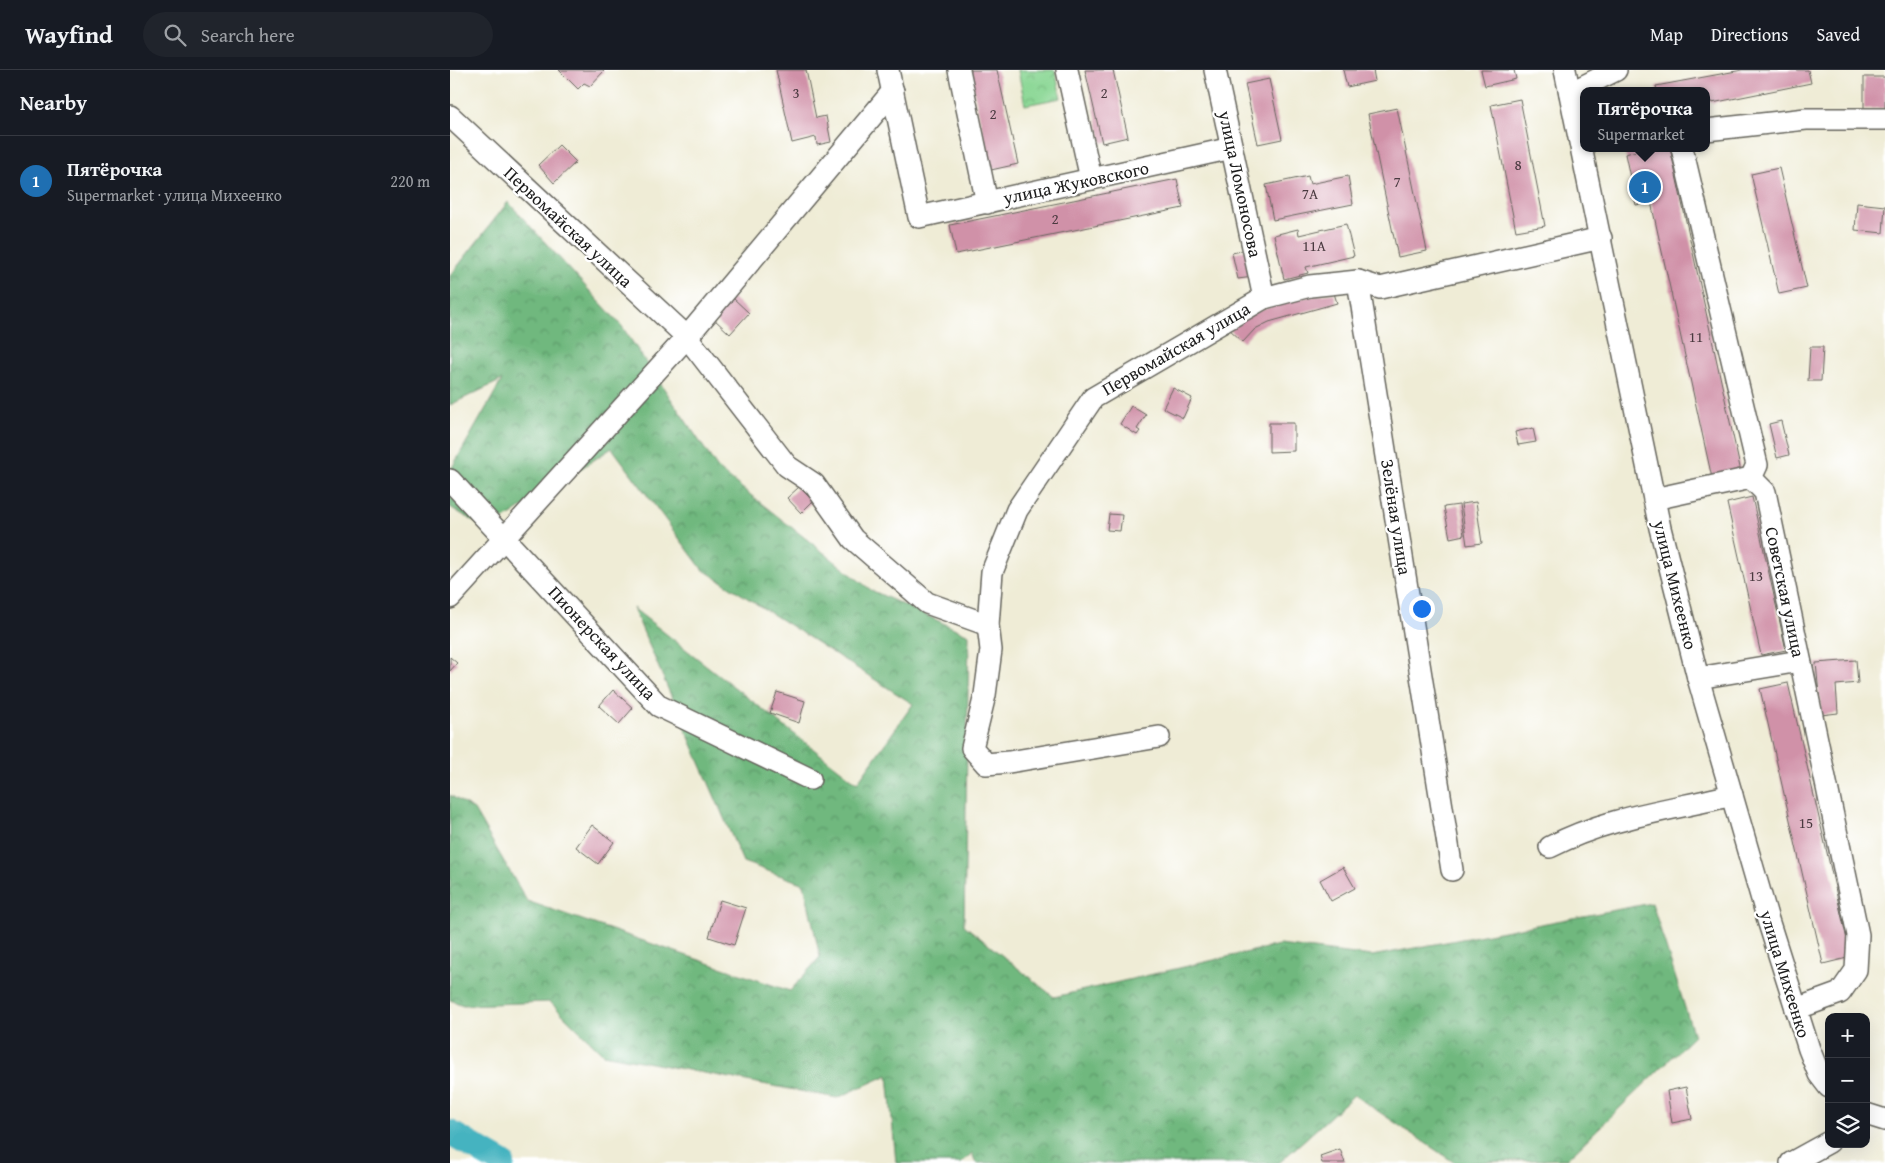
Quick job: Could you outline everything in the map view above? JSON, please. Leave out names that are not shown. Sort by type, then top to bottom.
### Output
[{"type":"street","points":[[450,598],[686,338],[893,91],[888,70]]},
{"type":"street","points":[[959,70],[986,203]]},
{"type":"street","points":[[1067,70],[1091,179]]},
{"type":"street","name":"улица Ломоносова","points":[[1215,70],[1264,298]]},
{"type":"street","name":"улица Михеенко","points":[[1565,70],[1580,125]]},
{"type":"street","points":[[1582,87],[1616,70]]},
{"type":"street","points":[[1570,93],[1580,88]]},
{"type":"street","name":"улица Жуковского","points":[[893,91],[919,217],[1232,148]]},
{"type":"street","name":"Первомайская улица","points":[[450,116],[686,338],[787,466],[814,484],[853,539],[927,603],[988,625]]},
{"type":"street","points":[[1710,130],[1806,119],[1885,119]]},
{"type":"street","name":"улица Михеенко","points":[[1585,152],[1654,499],[1698,678],[1768,920],[1809,1049],[1819,1074],[1825,1082]]},
{"type":"street","points":[[1654,499],[1751,478],[1757,464],[1683,152]]},
{"type":"street","name":"Первомайская улица","points":[[1159,737],[1009,762],[986,764],[972,748],[986,695],[990,650],[988,625],[992,572],[1017,510],[1093,398],[1264,298],[1310,286],[1358,282],[1380,288],[1601,238]]},
{"type":"street","name":"Зелёная улица","points":[[1358,282],[1452,870]]},
{"type":"street","name":"Советская улица","points":[[1751,478],[1765,492],[1858,935],[1856,970],[1840,993],[1796,1009]]},
{"type":"street","name":"Пионерская улица","points":[[450,480],[659,706],[810,779]]},
{"type":"street","points":[[1698,678],[1800,661]]},
{"type":"street","points":[[1550,847],[1566,839],[1625,818],[1732,795]]},
{"type":"street","points":[[1870,1115],[1885,1120]]},
{"type":"street","points":[[1791,1163],[1825,1144]]},
{"type":"green space","points":[[1018,70],[1055,70],[1061,98],[1025,105]]},
{"type":"green space","points":[[508,202],[621,325],[719,470],[871,590],[969,635],[964,925],[1054,997],[1279,945],[1372,956],[1652,903],[1694,1036],[1567,1159],[1455,1163],[1354,1095],[1279,1163],[976,1163],[972,1153],[962,1163],[896,1163],[888,1075],[837,1098],[603,1054],[550,1002],[463,1005],[450,1000],[450,795],[474,810],[527,901],[790,991],[820,957],[804,884],[743,862],[633,608],[857,783],[913,704],[702,569],[612,448],[488,530],[450,507],[450,471],[502,380],[450,405],[450,276]]},
{"type":"building","points":[[559,70],[604,71],[590,86],[584,83],[578,89]]},
{"type":"building","points":[[776,70],[806,70],[816,118],[826,116],[831,142],[817,145],[816,137],[792,143]]},
{"type":"building","points":[[969,70],[997,70],[1018,164],[991,170]]},
{"type":"building","points":[[1085,70],[1113,70],[1128,137],[1102,143]]},
{"type":"building","points":[[1343,70],[1373,70],[1375,81],[1347,87]]},
{"type":"building","points":[[1481,70],[1514,70],[1516,79],[1485,86]]},
{"type":"building","points":[[1742,70],[1808,70],[1811,83],[1712,103],[1712,101],[1710,101],[1710,87],[1656,86]]},
{"type":"building","points":[[1864,77],[1885,77],[1885,108],[1864,109]]},
{"type":"building","points":[[1269,79],[1282,139],[1258,144],[1245,84]]},
{"type":"building","points":[[1520,99],[1545,226],[1516,231],[1491,105]]},
{"type":"building","points":[[1397,108],[1427,251],[1398,257],[1368,114]]},
{"type":"building","points":[[559,145],[576,162],[554,183],[538,165]]},
{"type":"building","points":[[1633,152],[1671,152],[1741,472],[1712,478],[1651,202],[1636,205],[1625,154]]},
{"type":"building","points":[[1779,168],[1807,288],[1779,294],[1751,174]]},
{"type":"building","points":[[1308,176],[1310,184],[1348,176],[1353,204],[1273,220],[1266,185]]},
{"type":"building","points":[[1177,179],[1183,208],[956,254],[950,225]]},
{"type":"building","points":[[1857,203],[1885,206],[1883,233],[1855,230]]},
{"type":"building","points":[[1346,224],[1354,256],[1306,267],[1308,273],[1284,279],[1274,235],[1298,229],[1299,235]]},
{"type":"building","points":[[1246,250],[1253,277],[1238,279],[1232,253]]},
{"type":"building","points":[[1334,293],[1337,303],[1269,322],[1255,329],[1243,342],[1227,327],[1247,315],[1293,299]]},
{"type":"building","points":[[732,297],[749,313],[730,334],[713,318]]},
{"type":"building","points":[[1810,347],[1823,347],[1821,381],[1808,381]]},
{"type":"building","points":[[1173,388],[1192,398],[1183,418],[1163,408]]},
{"type":"building","points":[[1131,406],[1146,415],[1137,429],[1140,431],[1137,435],[1120,424]]},
{"type":"building","points":[[1781,421],[1789,455],[1777,458],[1769,424]]},
{"type":"building","points":[[1269,423],[1294,423],[1294,451],[1269,452]]},
{"type":"building","points":[[1533,428],[1536,442],[1518,445],[1515,432]]},
{"type":"building","points":[[799,487],[813,501],[801,513],[787,498]]},
{"type":"building","points":[[1752,497],[1786,650],[1761,655],[1727,503]]},
{"type":"building","points":[[1476,502],[1482,543],[1467,545],[1461,504]]},
{"type":"building","points":[[1459,505],[1464,535],[1450,538],[1444,507]]},
{"type":"building","points":[[1109,514],[1122,515],[1120,531],[1107,530]]},
{"type":"building","points":[[450,657],[457,663],[450,671]]},
{"type":"building","points":[[1856,660],[1858,683],[1836,685],[1838,713],[1821,715],[1816,663]]},
{"type":"building","points":[[1788,683],[1851,957],[1823,964],[1760,689]]},
{"type":"building","points":[[613,690],[633,708],[619,724],[599,706]]},
{"type":"building","points":[[777,692],[805,701],[799,723],[770,713]]},
{"type":"building","points":[[592,825],[614,842],[598,864],[576,847]]},
{"type":"building","points":[[1343,867],[1355,888],[1331,901],[1320,880]]},
{"type":"building","points":[[720,900],[746,908],[734,945],[709,937]]},
{"type":"building","points":[[1686,1087],[1692,1119],[1672,1123],[1667,1091]]},
{"type":"building","points":[[1340,1149],[1345,1163],[1322,1163],[1320,1156]]},
{"type":"waterway","points":[[450,1133],[502,1163]]},
{"type":"place","name":"Пятёрочка","points":[[1645,187]]}]
